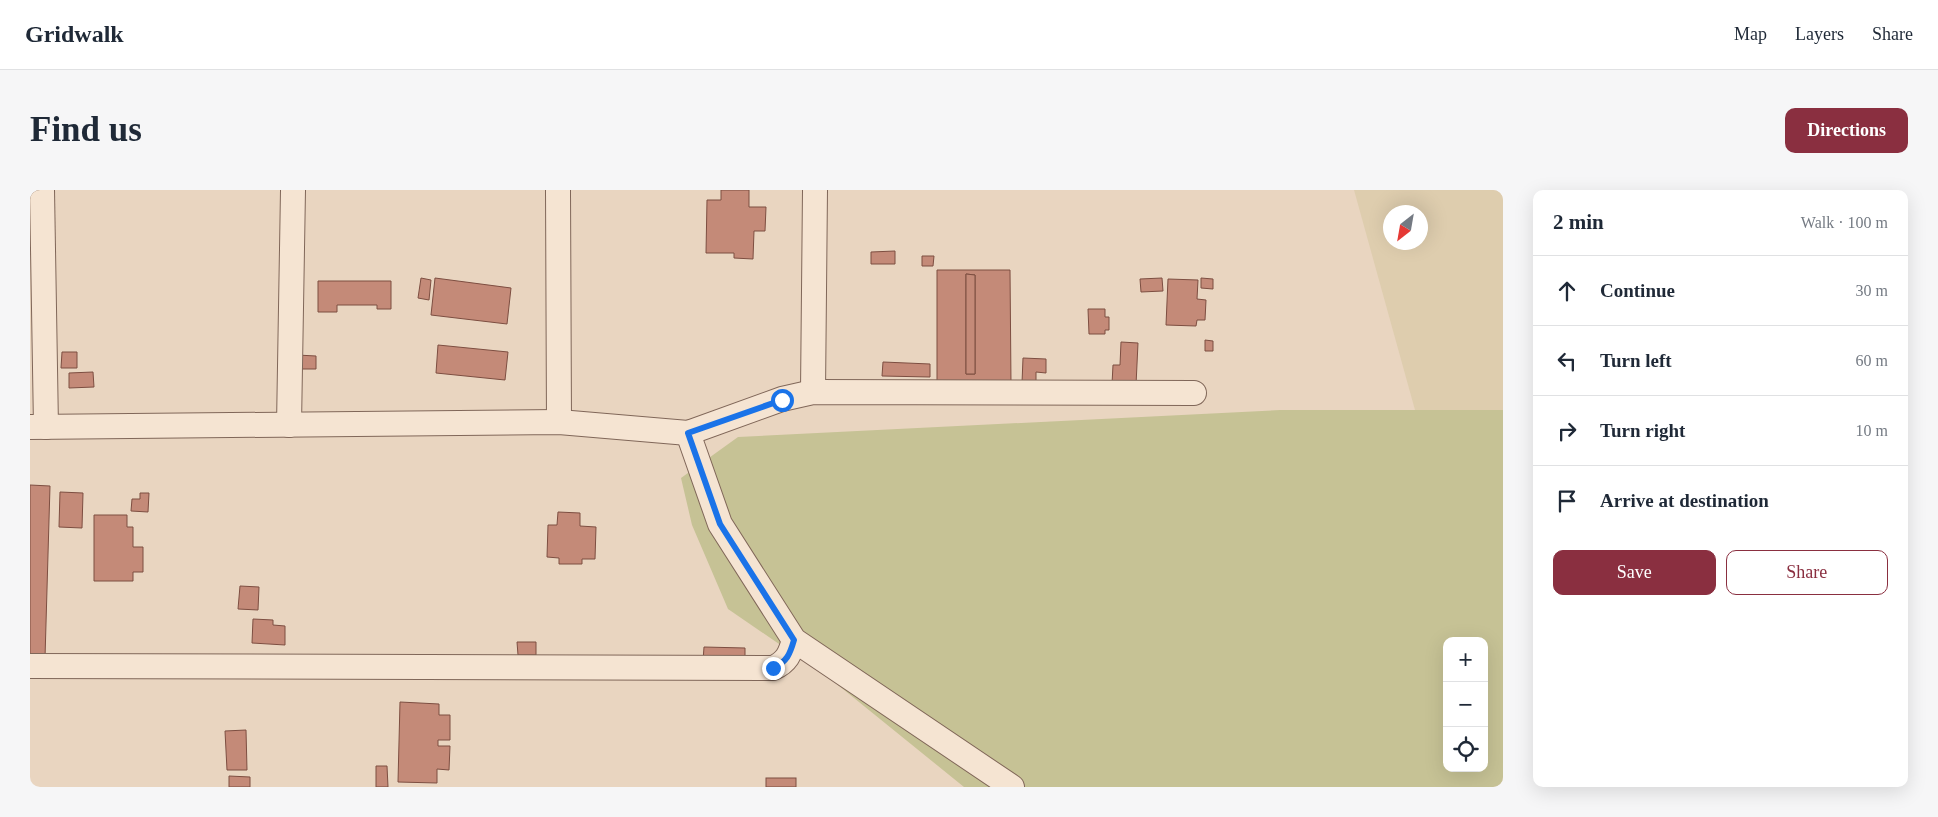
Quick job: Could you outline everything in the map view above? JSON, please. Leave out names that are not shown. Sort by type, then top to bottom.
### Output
[{"type":"street","points":[[42,190],[38,427],[559,422],[688,433],[782,400],[813,392],[1194,392]]},
{"type":"street","points":[[289,425],[293,190]]},
{"type":"street","points":[[558,190],[559,422]]},
{"type":"street","points":[[813,392],[815,190]]},
{"type":"street","points":[[688,433],[720,524],[794,640],[1012,787]]},
{"type":"street","points":[[30,666],[773,668],[784,664],[790,654],[794,640]]},
{"type":"shaded area","points":[[1354,190],[1503,190],[1503,410],[1415,410]]},
{"type":"shaded area","points":[[1280,410],[1503,410],[1503,787],[964,787],[833,681],[728,609],[692,525],[681,478],[738,437]]},
{"type":"building","points":[[721,190],[749,190],[749,207],[766,207],[765,231],[754,231],[753,259],[734,258],[734,253],[706,253],[707,200],[721,200]]},
{"type":"building","points":[[895,251],[895,264],[871,264],[871,252]]},
{"type":"building","points":[[922,256],[934,256],[933,266],[922,266]]},
{"type":"building","points":[[937,270],[1010,270],[1011,384],[937,384]],"holes":[[[966,274],[975,275],[975,374],[966,374]]]},
{"type":"building","points":[[966,274],[975,275],[975,374],[966,374]]},
{"type":"building","points":[[421,278],[431,280],[429,300],[418,298]]},
{"type":"building","points":[[435,278],[511,288],[507,324],[431,315]]},
{"type":"building","points":[[1162,278],[1163,291],[1141,292],[1140,279]]},
{"type":"building","points":[[1201,278],[1213,279],[1213,289],[1201,288]]},
{"type":"building","points":[[1168,279],[1198,280],[1197,299],[1206,300],[1205,320],[1197,320],[1196,326],[1166,325]]},
{"type":"building","points":[[318,281],[391,281],[391,309],[377,309],[377,305],[337,305],[337,312],[318,312]]},
{"type":"building","points":[[1088,309],[1105,309],[1105,317],[1109,317],[1109,330],[1105,330],[1105,334],[1089,334]]},
{"type":"building","points":[[1205,340],[1213,341],[1213,351],[1205,351]]},
{"type":"building","points":[[1121,342],[1138,343],[1136,385],[1112,384],[1113,365],[1120,365]]},
{"type":"building","points":[[438,345],[508,352],[505,380],[436,373]]},
{"type":"building","points":[[62,352],[77,352],[77,368],[61,368]]},
{"type":"building","points":[[297,355],[316,356],[316,369],[297,369]]},
{"type":"building","points":[[1023,358],[1046,359],[1046,373],[1036,372],[1036,384],[1022,383]]},
{"type":"building","points":[[883,362],[930,364],[930,377],[882,376]]},
{"type":"building","points":[[93,372],[94,387],[69,388],[69,373]]},
{"type":"building","points":[[30,485],[50,486],[45,658],[30,658]]},
{"type":"building","points":[[60,492],[83,493],[82,528],[59,527]]},
{"type":"building","points":[[140,493],[149,493],[148,512],[131,511],[132,499],[140,499]]},
{"type":"building","points":[[558,512],[580,513],[580,526],[596,527],[595,559],[582,559],[582,564],[559,564],[559,558],[547,557],[548,525],[557,525]]},
{"type":"building","points":[[94,515],[127,515],[127,527],[133,527],[133,547],[143,547],[143,572],[133,572],[133,581],[94,581]]},
{"type":"building","points":[[240,586],[259,587],[258,610],[238,609]]},
{"type":"building","points":[[253,619],[273,620],[273,625],[285,626],[285,645],[252,643]]},
{"type":"building","points":[[517,642],[536,642],[536,655],[518,655]]},
{"type":"building","points":[[704,647],[745,648],[745,662],[703,661]]},
{"type":"building","points":[[400,702],[439,704],[439,715],[450,715],[450,740],[438,740],[438,746],[450,746],[449,770],[437,769],[437,783],[398,782]]},
{"type":"building","points":[[246,730],[247,770],[227,770],[225,731]]},
{"type":"building","points":[[376,766],[387,766],[388,787],[376,787]]},
{"type":"building","points":[[229,776],[250,777],[250,787],[229,787]]},
{"type":"building","points":[[766,778],[796,778],[796,787],[766,787]]},
{"type":"route","points":[[773,668],[784,664],[790,654],[794,640],[720,524],[688,433],[782,400]]}]
